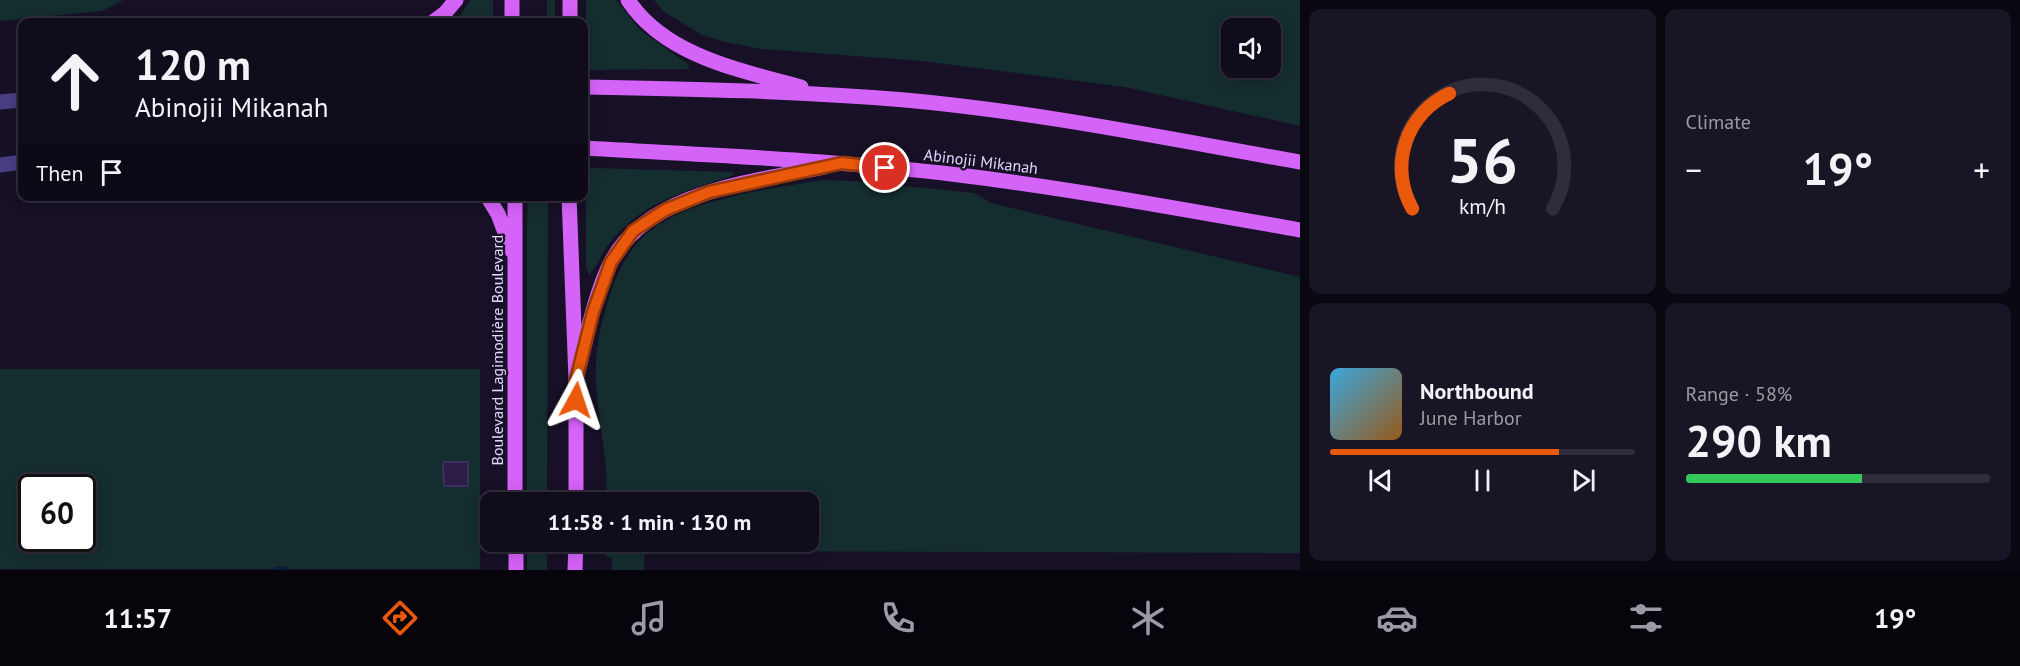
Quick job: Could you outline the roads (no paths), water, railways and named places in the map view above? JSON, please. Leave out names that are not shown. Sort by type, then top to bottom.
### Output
[{"type":"main road","points":[[438,18],[456,0]]},
{"type":"main road","points":[[512,0],[512,18]]},
{"type":"main road","points":[[570,0],[570,18]]},
{"type":"main road","points":[[628,0],[639,17],[690,52],[743,71],[827,95]]},
{"type":"main road","points":[[588,87],[827,95],[907,101],[1057,119],[1300,162]]},
{"type":"main road","name":"Abinojii Mikanah","points":[[588,148],[842,163],[958,175],[1044,187],[1300,230]]},
{"type":"main road","points":[[576,380],[593,312],[611,262],[633,231],[665,210],[709,192],[842,163]]},
{"type":"main road","points":[[490,201],[498,214],[515,259]]},
{"type":"main road","name":"Boulevard Lagimodière Boulevard","points":[[515,201],[515,492]]},
{"type":"main road","points":[[569,201],[576,380],[576,492]]},
{"type":"main road","points":[[516,552],[516,570]]},
{"type":"main road","points":[[576,552],[576,570]]},
{"type":"street","points":[[0,102],[18,100]]},
{"type":"street","points":[[0,165],[18,163]]},
{"type":"waterway","points":[[277,570],[284,570]]}]
